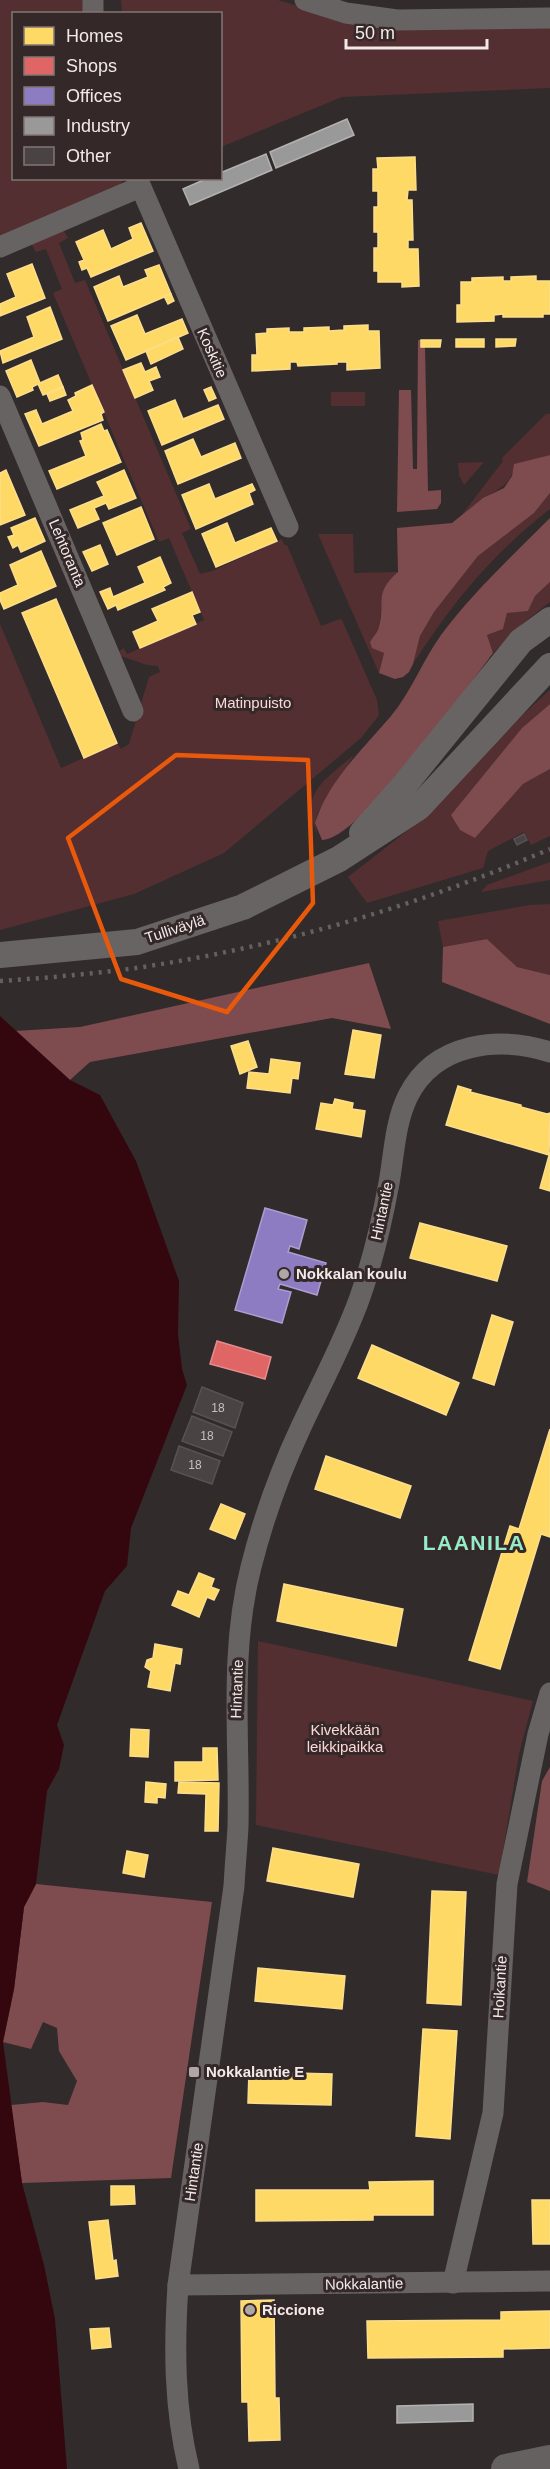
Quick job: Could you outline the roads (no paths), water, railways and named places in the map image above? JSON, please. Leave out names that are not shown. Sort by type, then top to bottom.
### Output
[{"type":"highway","points":[[506,2469],[550,2460]]},
{"type":"main road","name":"Tulliväylä","points":[[339,859],[402,788],[521,641],[550,620]]},
{"type":"main road","name":"Tulliväylä","points":[[0,955],[137,942],[243,907],[339,859],[419,807],[550,666]]},
{"type":"street","points":[[304,0],[346,13],[397,20],[550,18]]},
{"type":"street","points":[[0,247],[139,183]]},
{"type":"street","name":"Koskitie","points":[[139,183],[288,527]]},
{"type":"street","name":"Lehtoranta","points":[[0,396],[133,711]]},
{"type":"street","name":"Hintantie","points":[[189,2469],[176,2396],[175,2339],[178,2285],[234,1886],[238,1826],[236,1690],[240,1628],[251,1569],[280,1475],[340,1346],[360,1297],[375,1249],[399,1123],[408,1096],[418,1081],[433,1066],[451,1054],[470,1047],[504,1043],[521,1044],[550,1052]]},
{"type":"street","name":"Hoikantie","points":[[453,2283],[493,2113],[507,1884],[537,1734],[550,1693]]},
{"type":"street","name":"Nokkalantie","points":[[178,2285],[550,2281]]},
{"type":"railway","points":[[0,981],[136,968],[242,949],[347,922],[398,906],[500,870],[550,849]]},
{"type":"place","name":"Nokkalan koulu","points":[[284,1274]]},
{"type":"place","name":"Nokkalantie E","points":[[194,2072]]},
{"type":"place","name":"Riccione","points":[[250,2310]]},
{"type":"district","name":"LAANILA","points":[[474,1543]]},
{"type":"park label","name":"Matinpuisto","points":[[253,703]]},
{"type":"park label","name":"Kivekkään leikkipaikka","points":[[345,1738]]}]
